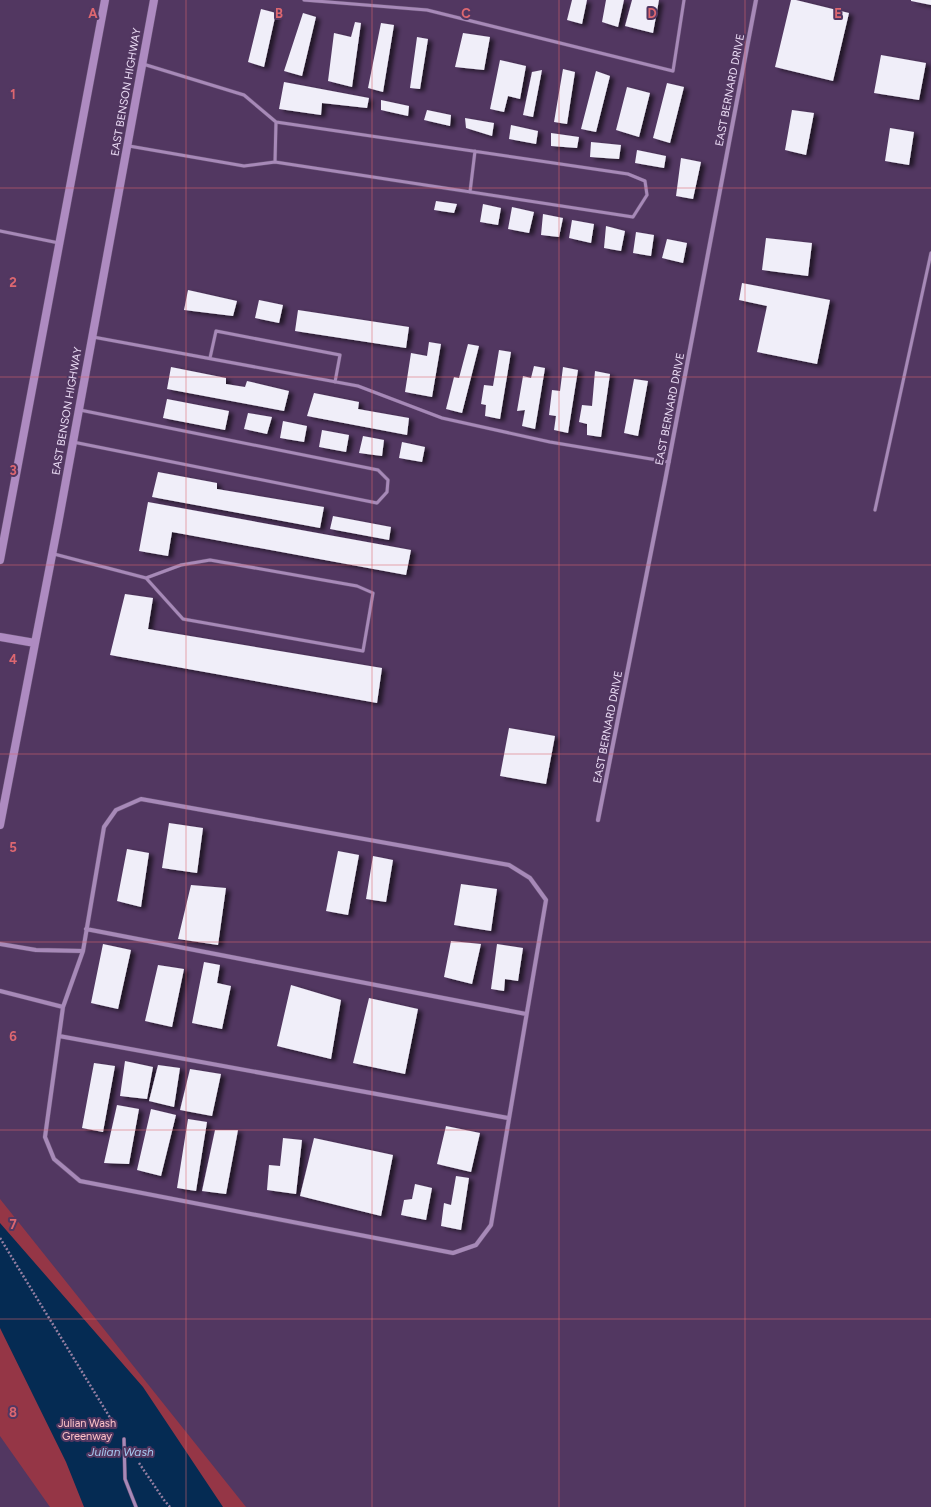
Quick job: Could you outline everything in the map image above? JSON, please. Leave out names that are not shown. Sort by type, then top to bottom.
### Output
[{"type":"main road","points":[[0,560],[105,0]]},
{"type":"main road","name":"EAST BENSON HIGHWAY","points":[[0,825],[79,410],[154,0]]},
{"type":"main road","points":[[0,637],[35,643]]},
{"type":"street","name":"EAST BERNARD DRIVE","points":[[598,820],[756,0]]},
{"type":"street","points":[[141,800],[509,865],[530,878],[546,900],[491,1225],[476,1244],[453,1253],[80,1181],[54,1159],[45,1137],[63,1007],[83,951],[104,827],[116,810],[141,800]]},
{"type":"street","points":[[86,929],[526,1014]]},
{"type":"street","points":[[0,944],[36,950],[83,951]]},
{"type":"street","points":[[0,991],[63,1007]]},
{"type":"street","points":[[59,1036],[508,1118]]},
{"type":"lane","points":[[304,0],[427,10],[673,71],[684,0]]},
{"type":"lane","points":[[127,146],[244,166],[275,162],[633,217],[647,195],[646,181],[628,174],[276,122],[244,95],[142,64]]},
{"type":"lane","points":[[275,162],[276,122]]},
{"type":"lane","points":[[470,192],[475,151]]},
{"type":"lane","points":[[0,231],[59,243]]},
{"type":"lane","points":[[875,510],[931,253]]},
{"type":"lane","points":[[210,358],[216,331],[340,354],[335,382]]},
{"type":"lane","points":[[92,337],[358,386],[442,418],[550,442],[668,462]]},
{"type":"lane","points":[[73,442],[377,503],[387,492],[388,480],[378,470],[79,410]]},
{"type":"lane","points":[[52,553],[146,578],[183,619],[363,651],[373,593],[357,586],[210,560],[181,565],[146,578]]},
{"type":"lane","points":[[124,1439],[125,1480],[136,1507]]},
{"type":"path","points":[[0,1238],[124,1439],[170,1507]]},
{"type":"green space","name":"Julian Wash","points":[[0,1199],[246,1507],[50,1507],[0,1436]]},
{"type":"water","name":"Julian Wash","points":[[0,1223],[143,1387],[223,1507],[84,1507],[66,1462],[0,1328]]},
{"type":"building","points":[[572,0],[587,0],[582,24],[567,20]]},
{"type":"building","points":[[606,0],[624,0],[618,27],[602,22]]},
{"type":"building","points":[[632,0],[659,0],[653,33],[625,26]]},
{"type":"building","points":[[791,0],[849,13],[833,81],[775,67]]},
{"type":"building","points":[[931,0],[931,5],[911,1]]},
{"type":"building","points":[[261,9],[276,13],[264,67],[248,62]]},
{"type":"building","points":[[303,13],[316,17],[302,76],[284,71]]},
{"type":"building","points":[[355,22],[361,23],[352,87],[328,81],[334,33],[351,37]]},
{"type":"building","points":[[381,23],[394,25],[383,92],[368,88]]},
{"type":"building","points":[[463,33],[490,37],[484,70],[455,67]]},
{"type":"building","points":[[417,37],[428,39],[420,89],[410,88]]},
{"type":"building","points":[[881,55],[926,63],[919,100],[874,93]]},
{"type":"building","points":[[500,60],[526,66],[520,99],[508,96],[504,112],[490,109]]},
{"type":"building","points":[[563,69],[575,72],[567,124],[554,122]]},
{"type":"building","points":[[542,70],[533,117],[523,115],[532,72]]},
{"type":"building","points":[[596,71],[610,76],[596,132],[581,129]]},
{"type":"building","points":[[284,82],[369,98],[367,108],[322,103],[321,115],[279,109]]},
{"type":"building","points":[[667,83],[684,87],[670,143],[653,138]]},
{"type":"building","points":[[627,87],[650,93],[639,137],[616,130]]},
{"type":"building","points":[[381,100],[409,106],[408,116],[381,110]]},
{"type":"building","points":[[427,110],[451,115],[450,126],[424,120]]},
{"type":"building","points":[[792,110],[814,113],[806,155],[785,150]]},
{"type":"building","points":[[465,118],[494,123],[492,136],[466,128]]},
{"type":"building","points":[[511,125],[538,131],[536,144],[509,139]]},
{"type":"building","points":[[890,128],[914,132],[909,165],[885,161]]},
{"type":"building","points":[[551,133],[579,137],[577,148],[551,146]]},
{"type":"building","points":[[591,142],[621,145],[619,159],[590,157]]},
{"type":"building","points":[[637,150],[666,156],[664,168],[635,163]]},
{"type":"building","points":[[681,158],[701,162],[693,199],[676,196]]},
{"type":"building","points":[[436,201],[457,204],[454,213],[434,210]]},
{"type":"building","points":[[483,204],[501,208],[498,225],[480,222]]},
{"type":"building","points":[[512,207],[534,212],[529,233],[508,229]]},
{"type":"building","points":[[543,214],[563,218],[559,237],[541,235]]},
{"type":"building","points":[[572,220],[594,224],[591,243],[569,238]]},
{"type":"building","points":[[606,226],[625,231],[621,251],[604,248]]},
{"type":"building","points":[[636,232],[654,235],[651,256],[633,253]]},
{"type":"building","points":[[766,238],[812,243],[808,276],[762,270]]},
{"type":"building","points":[[667,239],[687,243],[683,263],[662,258]]},
{"type":"building","points":[[742,283],[830,300],[817,364],[757,352],[767,306],[739,300]]},
{"type":"building","points":[[188,290],[237,301],[233,316],[184,310]]},
{"type":"building","points":[[259,300],[283,305],[279,323],[255,318]]},
{"type":"building","points":[[298,310],[409,327],[406,348],[295,331]]},
{"type":"building","points":[[429,342],[441,344],[432,397],[405,392],[411,353],[427,356]]},
{"type":"building","points":[[468,344],[479,346],[462,413],[446,409],[454,377],[459,378]]},
{"type":"building","points":[[499,350],[511,352],[500,419],[485,416],[486,405],[481,404],[484,385],[493,386]]},
{"type":"building","points":[[534,366],[545,368],[535,429],[522,426],[525,410],[517,411],[523,376],[531,378]]},
{"type":"building","points":[[171,367],[226,378],[226,384],[245,387],[247,381],[289,391],[284,411],[167,389]]},
{"type":"building","points":[[563,367],[578,370],[568,433],[554,430],[556,416],[549,415],[552,390],[560,391]]},
{"type":"building","points":[[595,371],[610,374],[601,437],[587,435],[587,424],[579,422],[582,405],[592,406]]},
{"type":"building","points":[[634,379],[648,381],[638,436],[624,433]]},
{"type":"building","points":[[314,393],[359,402],[358,409],[409,418],[407,435],[307,416]]},
{"type":"building","points":[[167,399],[229,411],[225,430],[163,418]]},
{"type":"building","points":[[248,413],[272,417],[267,434],[244,429]]},
{"type":"building","points":[[283,421],[307,426],[304,442],[280,438]]},
{"type":"building","points":[[322,430],[349,435],[346,452],[319,447]]},
{"type":"building","points":[[363,436],[384,440],[382,456],[359,453]]},
{"type":"building","points":[[402,442],[425,447],[422,462],[399,458]]},
{"type":"building","points":[[158,472],[217,483],[217,489],[324,507],[320,528],[152,497]]},
{"type":"building","points":[[148,502],[411,550],[406,575],[172,532],[168,556],[139,551]]},
{"type":"building","points":[[333,516],[391,527],[389,540],[330,529]]},
{"type":"building","points":[[125,594],[153,598],[148,629],[382,668],[377,703],[110,655]]},
{"type":"building","points":[[509,728],[555,736],[546,784],[500,776]]},
{"type":"building","points":[[169,823],[203,828],[197,873],[162,868]]},
{"type":"building","points":[[127,849],[149,853],[141,907],[117,901]]},
{"type":"building","points":[[338,851],[359,855],[348,915],[326,911]]},
{"type":"building","points":[[373,856],[393,860],[386,902],[366,899]]},
{"type":"building","points":[[461,884],[497,889],[491,931],[454,925]]},
{"type":"building","points":[[191,885],[226,888],[218,945],[178,939]]},
{"type":"building","points":[[451,941],[481,944],[472,984],[444,977]]},
{"type":"building","points":[[103,944],[131,950],[118,1009],[91,1003]]},
{"type":"building","points":[[497,944],[523,948],[518,981],[505,979],[504,991],[491,989]]},
{"type":"building","points":[[204,962],[220,965],[217,983],[231,986],[222,1029],[192,1023]]},
{"type":"building","points":[[158,965],[184,969],[172,1027],[145,1021]]},
{"type":"building","points":[[291,985],[341,1000],[331,1059],[277,1046]]},
{"type":"building","points":[[369,998],[418,1009],[405,1074],[353,1063]]},
{"type":"building","points":[[125,1061],[153,1067],[147,1099],[120,1096]]},
{"type":"building","points":[[94,1063],[115,1066],[103,1132],[82,1128]]},
{"type":"building","points":[[158,1065],[180,1068],[174,1107],[149,1101]]},
{"type":"building","points":[[190,1069],[221,1074],[212,1116],[180,1110]]},
{"type":"building","points":[[117,1105],[139,1109],[129,1164],[104,1163]]},
{"type":"building","points":[[151,1109],[176,1115],[161,1176],[137,1170]]},
{"type":"building","points":[[188,1119],[207,1122],[196,1191],[177,1188]]},
{"type":"building","points":[[446,1126],[480,1133],[471,1172],[437,1164]]},
{"type":"building","points":[[215,1130],[238,1130],[226,1194],[202,1191]]},
{"type":"building","points":[[283,1138],[302,1140],[296,1194],[267,1190],[269,1165],[280,1166]]},
{"type":"building","points":[[314,1138],[393,1155],[381,1216],[300,1196]]},
{"type":"building","points":[[456,1176],[469,1178],[461,1230],[441,1226],[444,1203],[451,1205]]},
{"type":"building","points":[[415,1184],[432,1188],[426,1220],[401,1215],[404,1200],[412,1199]]},
{"type":"park label","name":"Julian Wash Greenway","points":[[87,1429]]}]
